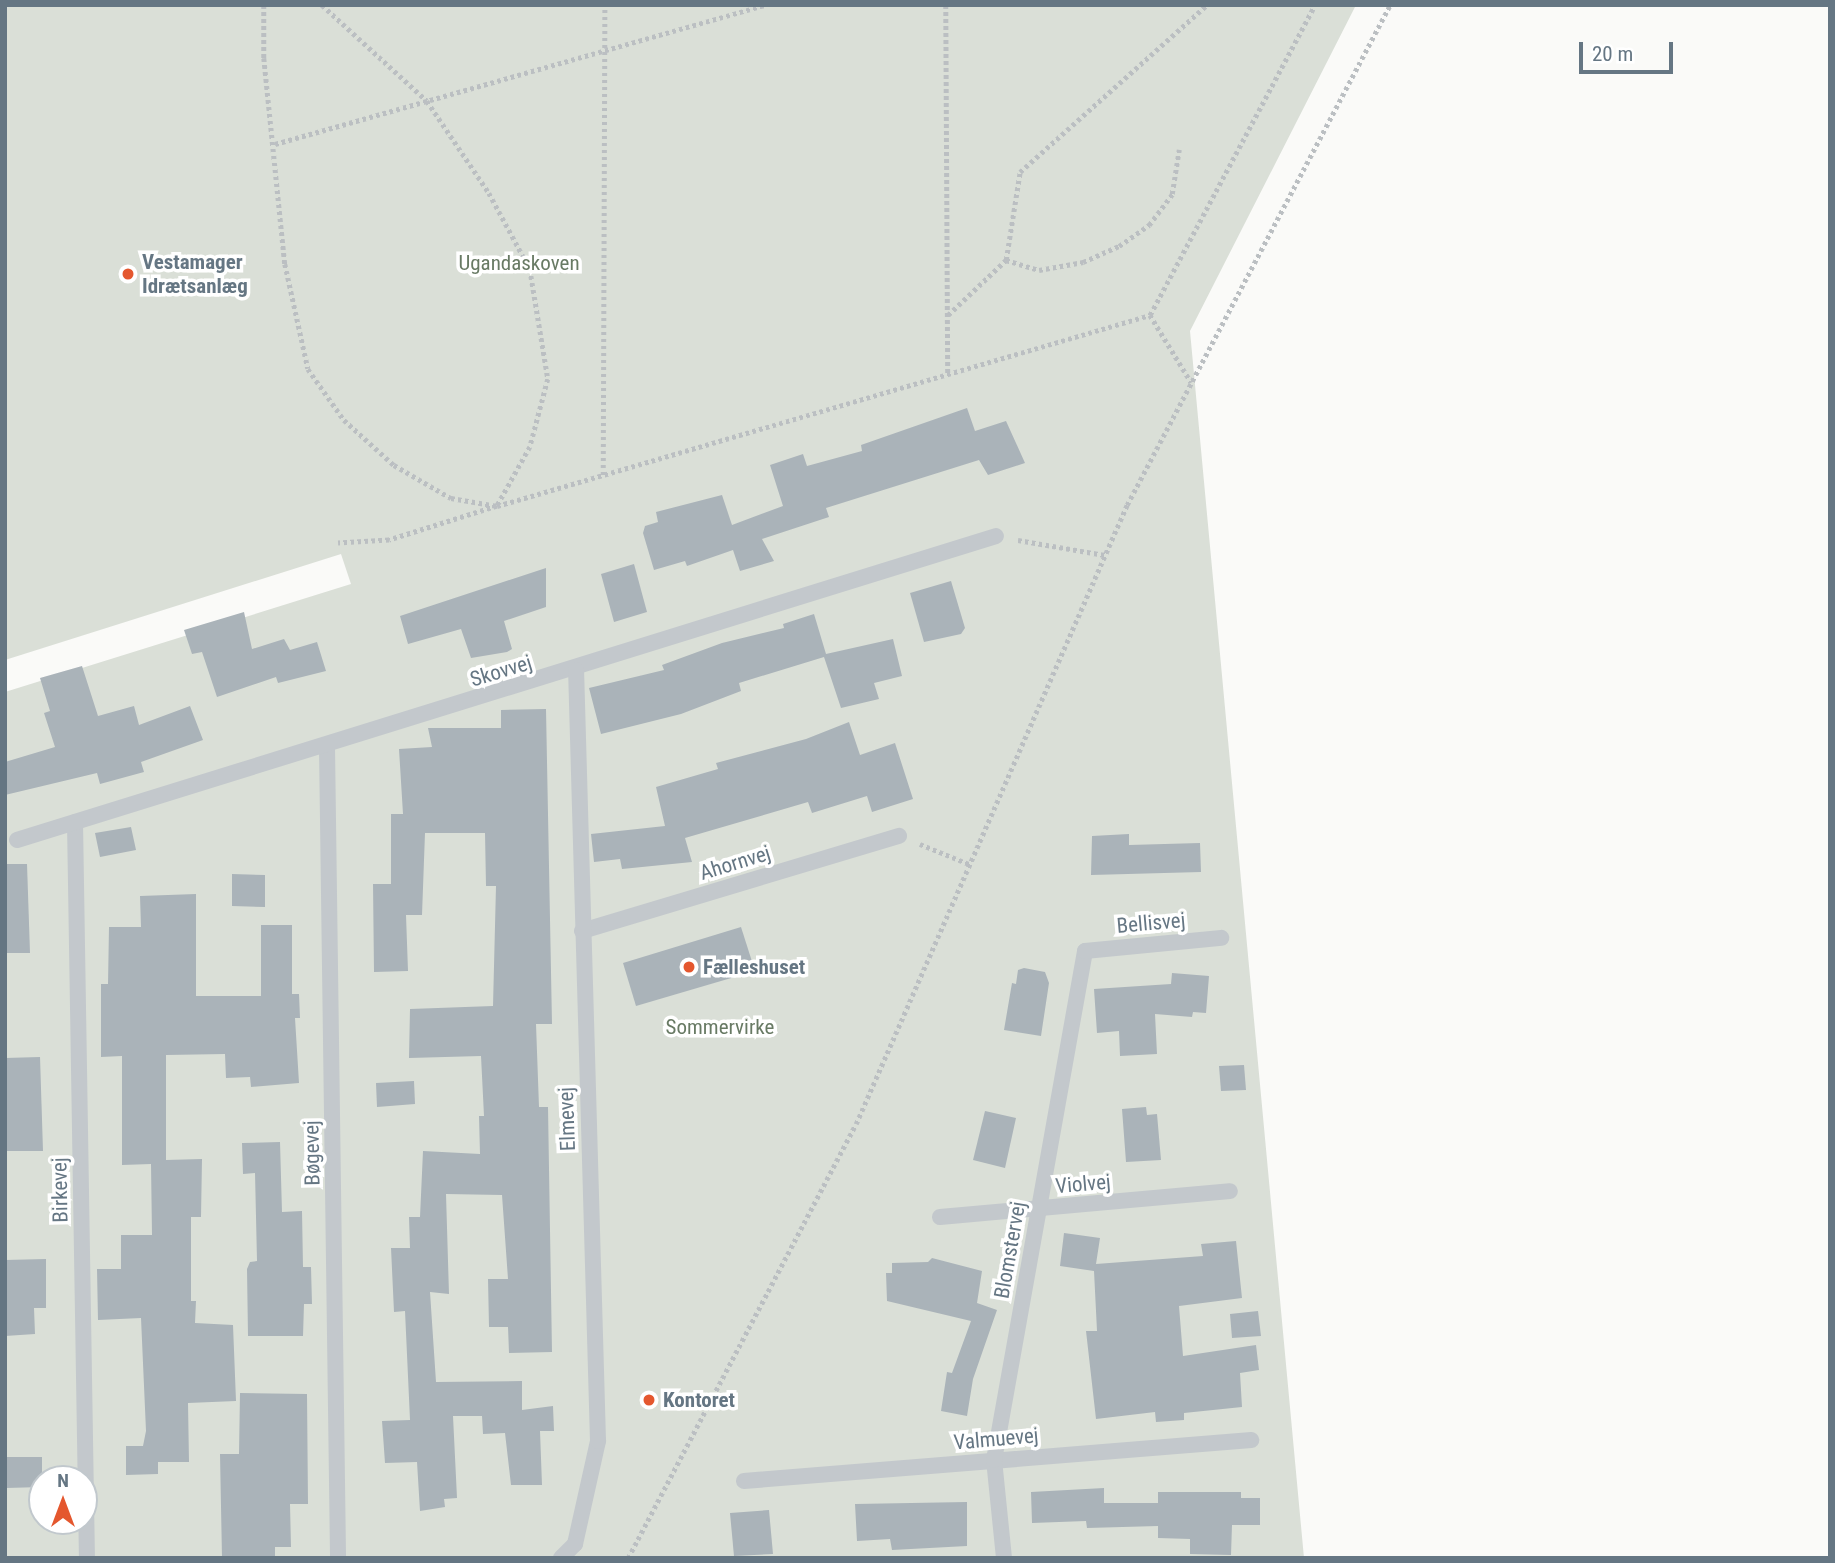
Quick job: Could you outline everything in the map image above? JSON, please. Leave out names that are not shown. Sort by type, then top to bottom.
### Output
[{"type":"lane","name":"Skovvej","points":[[17,840],[576,670],[996,536]]},
{"type":"lane","name":"Elmevej","points":[[561,1558],[575,1544],[598,1441],[576,670]]},
{"type":"lane","name":"Bøgevej","points":[[327,747],[338,1558]]},
{"type":"lane","name":"Birkevej","points":[[75,822],[87,1558]]},
{"type":"lane","name":"Ahornvej","points":[[582,931],[899,836]]},
{"type":"lane","name":"Bellisvej","points":[[1085,951],[1221,938]]},
{"type":"lane","name":"Blomstervej","points":[[1004,1558],[994,1460],[1085,951]]},
{"type":"lane","name":"Violvej","points":[[940,1217],[1230,1191]]},
{"type":"lane","name":"Valmuevej","points":[[744,1481],[1251,1440]]},
{"type":"path","points":[[264,5],[264,58],[275,144],[285,264],[307,369],[344,419],[394,465],[451,498],[497,506]]},
{"type":"path","points":[[322,5],[427,101],[489,193],[530,269],[548,379],[530,447],[497,506]]},
{"type":"path","points":[[603,475],[605,5]]},
{"type":"path","points":[[275,144],[765,5]]},
{"type":"path","points":[[946,5],[948,374]]},
{"type":"path","points":[[947,316],[1006,260],[1020,172],[1208,5]]},
{"type":"path","points":[[338,543],[389,540],[1150,315],[1315,5]]},
{"type":"path","points":[[628,1558],[856,1124],[1105,555],[1191,382],[1390,5]]},
{"type":"path","points":[[1006,260],[1040,270],[1083,262],[1119,246],[1149,225],[1172,194],[1179,149]]},
{"type":"path","points":[[1150,315],[1191,382]]},
{"type":"path","points":[[996,536],[1105,555]]},
{"type":"path","points":[[899,836],[969,864]]},
{"type":"green space","name":"Sommervirke","points":[[5,5],[1356,5],[1190,331],[1304,1558],[5,1558],[5,692],[351,584],[341,554],[5,660]]},
{"type":"building","points":[[967,408],[975,431],[1006,421],[1025,463],[988,475],[979,460],[826,508],[829,517],[762,539],[774,561],[740,571],[733,550],[687,566],[685,561],[654,570],[643,533],[645,526],[658,522],[656,512],[722,495],[732,525],[783,506],[770,465],[803,454],[807,466],[862,451],[861,445]]},
{"type":"building","points":[[634,564],[647,612],[614,622],[601,574]]},
{"type":"building","points":[[546,568],[546,607],[504,621],[512,649],[507,652],[471,658],[461,629],[408,644],[400,616]]},
{"type":"building","points":[[951,581],[965,628],[961,634],[924,642],[910,593]]},
{"type":"building","points":[[244,612],[252,649],[284,639],[290,650],[317,642],[326,671],[278,683],[276,677],[217,697],[202,652],[192,654],[184,630]]},
{"type":"building","points":[[814,614],[826,654],[893,639],[902,676],[874,683],[879,699],[841,708],[824,657],[739,683],[741,691],[681,714],[601,734],[589,688],[664,670],[662,665],[722,643],[784,628],[783,624]]},
{"type":"building","points":[[82,666],[98,716],[134,706],[139,725],[190,706],[203,740],[141,762],[144,772],[100,784],[97,773],[5,795],[5,762],[55,747],[44,713],[50,711],[40,678]]},
{"type":"building","points":[[546,709],[552,1024],[536,1024],[539,1107],[548,1107],[552,1352],[509,1353],[508,1327],[489,1327],[488,1279],[508,1279],[502,1195],[446,1194],[449,1294],[430,1292],[436,1382],[522,1381],[522,1410],[553,1406],[554,1431],[540,1431],[542,1485],[511,1485],[505,1433],[483,1434],[482,1416],[453,1416],[457,1498],[444,1499],[445,1507],[420,1511],[417,1462],[385,1463],[382,1421],[410,1420],[405,1311],[394,1312],[391,1248],[410,1248],[409,1217],[420,1217],[423,1151],[480,1154],[479,1116],[484,1116],[481,1056],[409,1058],[410,1009],[493,1006],[496,886],[486,886],[485,833],[425,833],[422,915],[406,915],[408,971],[374,972],[373,884],[391,884],[391,814],[403,814],[399,749],[432,747],[428,728],[501,728],[501,710]]},
{"type":"building","points":[[849,722],[860,755],[895,743],[913,799],[872,812],[867,796],[812,813],[808,802],[685,838],[692,862],[622,869],[620,859],[594,862],[591,834],[665,826],[656,787],[718,769],[716,763],[806,739]]},
{"type":"building","points":[[131,827],[136,850],[100,857],[95,833]]},
{"type":"building","points":[[1129,834],[1129,845],[1200,843],[1201,872],[1091,875],[1092,836]]},
{"type":"building","points":[[5,864],[27,864],[30,953],[5,953]]},
{"type":"building","points":[[232,874],[265,875],[265,907],[232,906]]},
{"type":"building","points":[[196,894],[196,996],[261,996],[261,925],[292,925],[292,994],[299,994],[300,1018],[295,1018],[299,1083],[251,1087],[250,1077],[226,1078],[225,1054],[166,1055],[166,1160],[202,1159],[201,1217],[191,1217],[191,1301],[196,1301],[195,1323],[233,1325],[236,1401],[188,1403],[189,1462],[158,1462],[158,1474],[126,1475],[126,1446],[143,1446],[146,1431],[141,1318],[98,1320],[97,1269],[121,1269],[121,1235],[152,1235],[151,1164],[122,1165],[122,1056],[101,1057],[101,984],[108,984],[109,927],[141,927],[140,896]]},
{"type":"building","name":"Fælleshuset","points":[[741,927],[755,971],[636,1006],[623,963]]},
{"type":"building","points":[[1024,968],[1045,972],[1049,983],[1041,1036],[1004,1030],[1012,983],[1016,984],[1018,970]]},
{"type":"building","points":[[1172,973],[1209,976],[1206,1013],[1193,1012],[1192,1017],[1155,1014],[1157,1054],[1120,1056],[1119,1031],[1097,1033],[1094,989],[1171,984]]},
{"type":"building","points":[[40,1057],[43,1151],[5,1151],[5,1058]]},
{"type":"building","points":[[1244,1065],[1246,1090],[1221,1091],[1219,1066]]},
{"type":"building","points":[[414,1081],[415,1104],[377,1107],[376,1083]]},
{"type":"building","points":[[1146,1107],[1147,1115],[1157,1114],[1161,1160],[1126,1162],[1122,1109]]},
{"type":"building","points":[[985,1111],[1016,1118],[1005,1168],[973,1160]]},
{"type":"building","points":[[280,1142],[282,1212],[302,1211],[303,1267],[311,1267],[312,1304],[304,1304],[303,1336],[248,1336],[247,1269],[250,1262],[257,1261],[255,1173],[243,1174],[242,1143]]},
{"type":"building","points":[[1064,1233],[1100,1238],[1096,1264],[1203,1256],[1201,1244],[1236,1241],[1242,1298],[1179,1306],[1183,1356],[1256,1345],[1259,1370],[1240,1373],[1242,1407],[1184,1413],[1184,1420],[1156,1422],[1155,1412],[1096,1419],[1086,1331],[1097,1331],[1094,1271],[1060,1266]]},
{"type":"building","points":[[932,1258],[982,1271],[977,1303],[997,1310],[973,1379],[967,1416],[941,1411],[947,1372],[952,1373],[971,1321],[887,1301],[886,1273],[892,1273],[892,1263],[928,1262]]},
{"type":"building","points":[[46,1259],[46,1308],[34,1308],[35,1334],[5,1336],[5,1260]]},
{"type":"building","points":[[1258,1311],[1261,1336],[1232,1338],[1230,1314]]},
{"type":"building","points":[[240,1393],[307,1394],[308,1504],[290,1504],[291,1547],[275,1547],[275,1558],[222,1558],[220,1454],[239,1454]]},
{"type":"building","points":[[7,1457],[42,1457],[42,1465],[28,1465],[28,1487],[6,1488]]},
{"type":"building","points":[[1104,1488],[1104,1503],[1158,1503],[1158,1492],[1241,1492],[1241,1498],[1260,1498],[1260,1525],[1232,1525],[1231,1555],[1190,1554],[1190,1539],[1158,1538],[1158,1526],[1087,1528],[1086,1521],[1032,1523],[1031,1492]]},
{"type":"building","points":[[967,1502],[967,1546],[892,1550],[890,1539],[857,1541],[855,1504]]},
{"type":"building","points":[[769,1510],[773,1554],[734,1556],[730,1513]]},
{"type":"place","name":"Vestamager Idrætsanlæg","points":[[128,274]]},
{"type":"place","name":"Fælleshuset","points":[[689,967]]},
{"type":"place","name":"Kontoret","points":[[649,1400]]},
{"type":"park label","name":"Ugandaskoven","points":[[519,263]]}]
